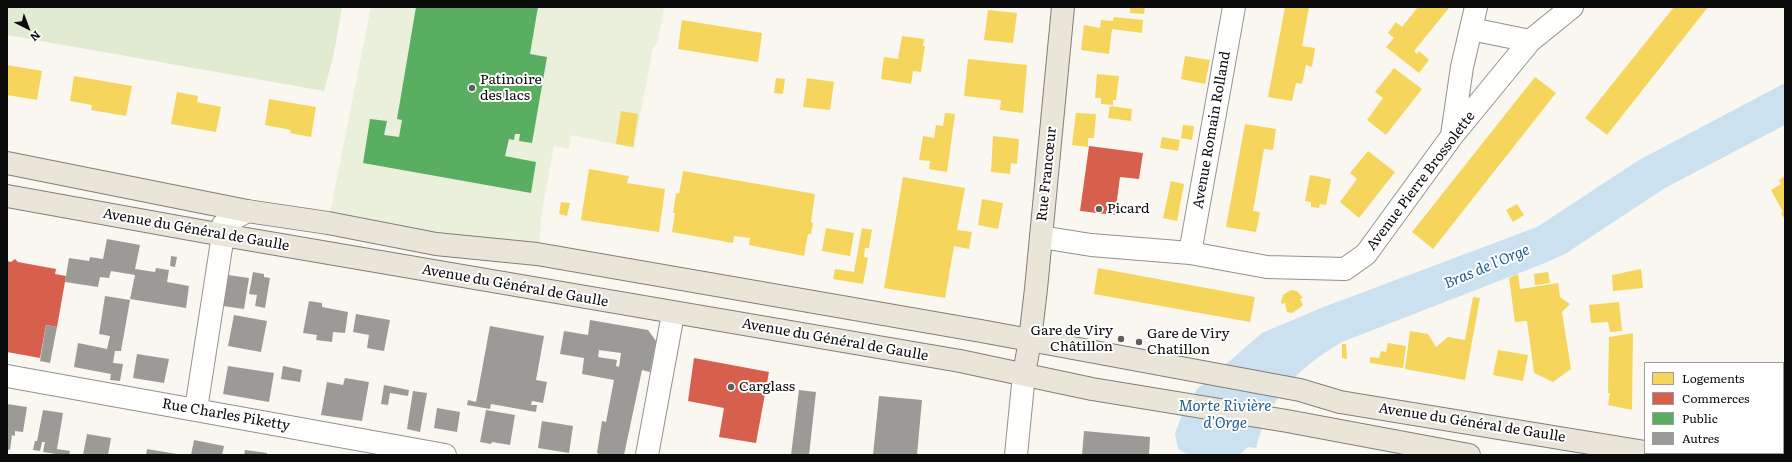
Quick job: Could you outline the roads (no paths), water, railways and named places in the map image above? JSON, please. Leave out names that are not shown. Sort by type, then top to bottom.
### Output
[{"type":"main road","name":"Rue Francœur","points":[[1024,374],[1030,340],[1041,237],[1063,7]]},
{"type":"main road","name":"Avenue du Général de Gaulle","points":[[7,163],[247,211],[328,222],[436,244],[537,254],[1030,340],[1206,374],[1300,390],[1340,402],[1644,452]]},
{"type":"main road","name":"Avenue du Général de Gaulle","points":[[7,196],[673,314],[804,334],[1024,374],[1092,389],[1287,421],[1469,455]]},
{"type":"street","name":"Avenue Romain Rolland","points":[[1190,253],[1234,7]]},
{"type":"street","points":[[1452,136],[1462,67],[1476,7]]},
{"type":"street","name":"Avenue Pierre Brossolette","points":[[1041,237],[1091,245],[1190,253],[1267,267],[1345,269],[1366,254],[1452,136],[1530,41],[1572,7]]},
{"type":"street","points":[[1470,29],[1530,41]]},
{"type":"street","points":[[196,409],[223,235],[222,225],[247,211]]},
{"type":"street","points":[[647,455],[673,314]]},
{"type":"street","points":[[1016,455],[1024,374]]},
{"type":"street","name":"Rue Charles Piketty","points":[[7,376],[446,455]]},
{"type":"water","name":"Morte Rivière d'Orge","points":[[1785,83],[1785,125],[1665,188],[1565,254],[1342,342],[1326,352],[1299,374],[1277,399],[1262,430],[1256,448],[1248,447],[1239,455],[1186,455],[1187,454],[1178,449],[1175,434],[1181,417],[1197,389],[1262,333],[1321,308],[1537,227],[1639,160]]},
{"type":"place","name":"Patinoire des lacs","points":[[472,88]]},
{"type":"place","name":"Picard","points":[[1099,209]]},
{"type":"place","name":"Gare de Viry Châtillon","points":[[1121,339]]},
{"type":"place","name":"Gare de Viry Chatillon","points":[[1139,342]]},
{"type":"place","name":"Carglass","points":[[731,387]]},
{"type":"water label","name":"Bras de l'Orge","points":[[1487,267]]}]
